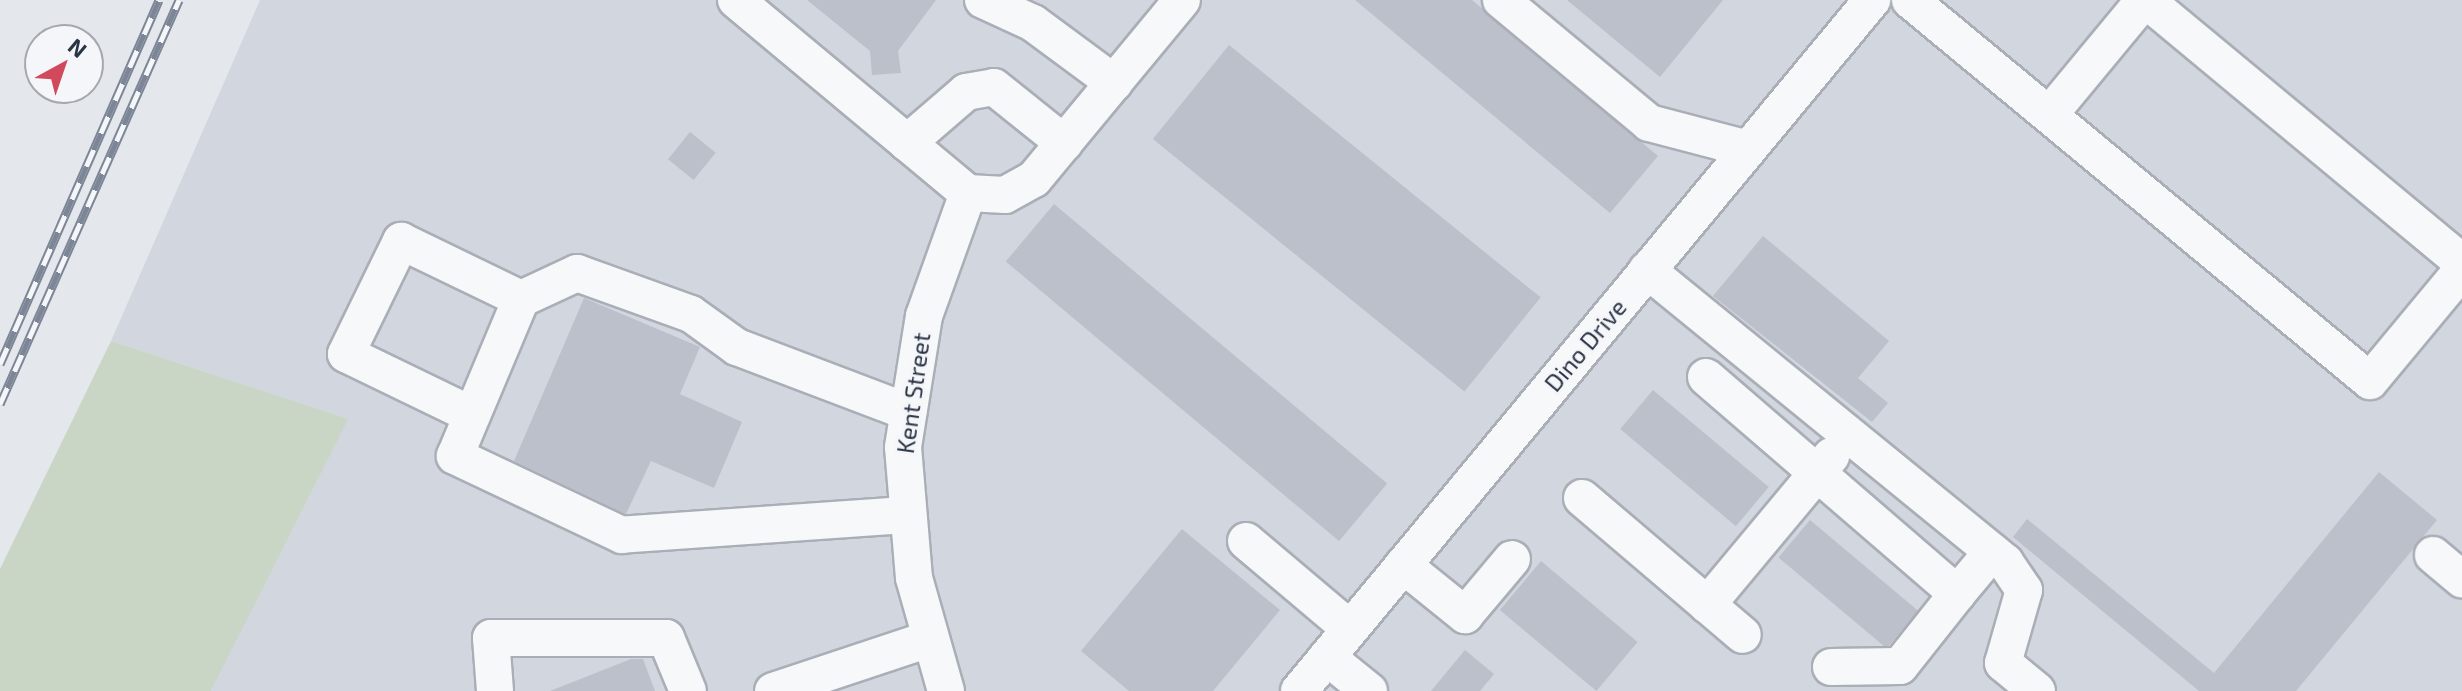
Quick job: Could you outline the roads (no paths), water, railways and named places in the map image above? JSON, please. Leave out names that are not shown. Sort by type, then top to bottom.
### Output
[{"type":"street","points":[[736,0],[968,193],[1005,195],[1034,179],[1182,0]]},
{"type":"street","points":[[983,0],[1033,23],[1114,83]]},
{"type":"street","points":[[1501,0],[1649,123],[1748,149]]},
{"type":"street","name":"Dino Drive","points":[[1299,691],[1403,565],[1464,468],[1613,288],[1647,270],[1872,0]]},
{"type":"street","points":[[1910,0],[2370,381],[2462,270]]},
{"type":"street","points":[[2049,115],[2145,0],[2462,262]]},
{"type":"street","points":[[907,143],[966,92],[994,87],[1064,143]]},
{"type":"street","name":"Kent Street","points":[[946,691],[929,639],[905,515],[908,412],[924,316],[968,193]]},
{"type":"street","points":[[472,415],[346,354],[401,241],[521,299]]},
{"type":"street","points":[[1647,270],[1771,368],[1992,552],[2024,590],[2003,663],[2037,691]]},
{"type":"street","points":[[905,515],[622,535],[455,456],[521,299],[577,273],[691,314],[737,347],[908,412]]},
{"type":"street","points":[[1741,406],[1771,368]]},
{"type":"street","points":[[1706,377],[1957,594]]},
{"type":"street","points":[[1707,605],[1850,433]]},
{"type":"street","points":[[1582,498],[1743,635]]},
{"type":"street","points":[[1898,544],[1932,502]]},
{"type":"street","points":[[1246,541],[1350,629]]},
{"type":"street","points":[[1831,667],[1900,666],[1992,552]]},
{"type":"street","points":[[2433,555],[2462,579]]},
{"type":"street","points":[[1403,565],[1465,615],[1512,559]]},
{"type":"street","points":[[495,691],[491,638],[666,638],[688,691]]},
{"type":"street","points":[[773,691],[929,639]]},
{"type":"street","points":[[1327,657],[1369,691]]},
{"type":"railway","points":[[0,364],[159,0]]},
{"type":"railway","points":[[0,404],[179,0]]}]
